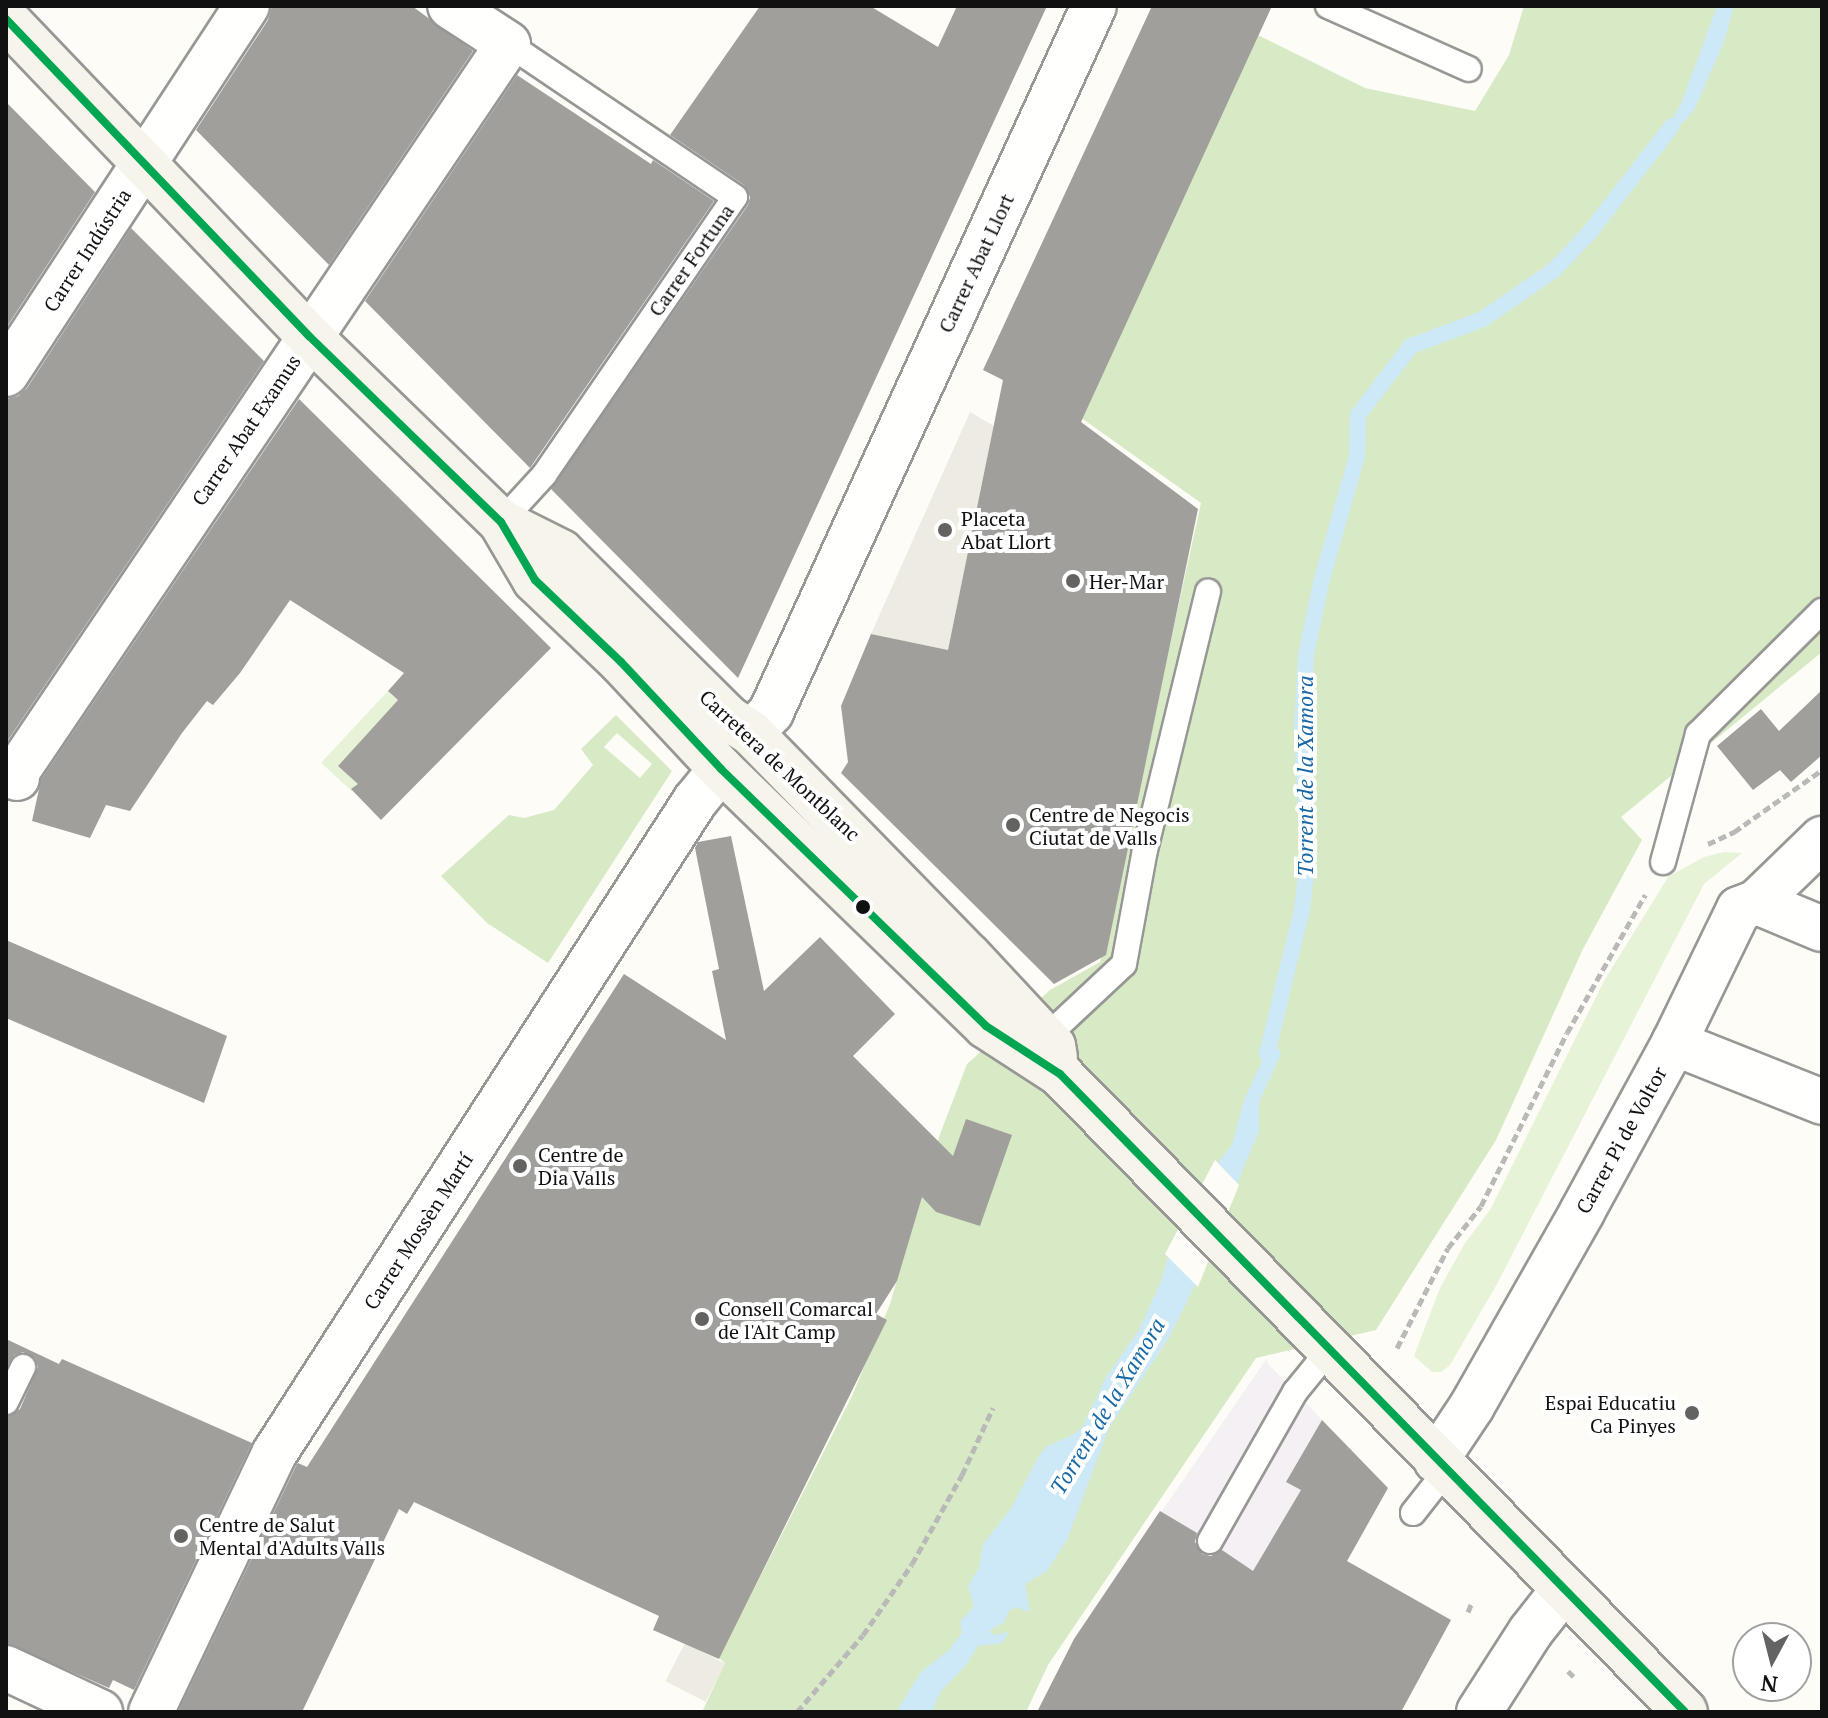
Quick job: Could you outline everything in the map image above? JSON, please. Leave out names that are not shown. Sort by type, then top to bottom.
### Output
[{"type":"main road","name":"Carretera de Montblanc","points":[[6,19],[309,336],[501,522],[535,580],[621,662],[721,769],[954,960]]},
{"type":"main road","name":"Carretera de Montblanc","points":[[501,522],[561,552],[728,718],[751,733],[954,960],[986,1026],[1053,1056],[1441,1466],[1685,1712]]},
{"type":"main road","points":[[535,580],[591,608],[699,717],[720,733],[733,736],[751,733]]},
{"type":"main road","points":[[721,769],[740,768],[758,773],[954,960]]},
{"type":"street","name":"Carrer Indústria","points":[[6,374],[247,6]]},
{"type":"street","name":"Carrer Fortuna","points":[[450,6],[518,42]]},
{"type":"street","name":"Carrer Abat Llort","points":[[751,733],[771,712],[1094,6]]},
{"type":"street","name":"Carrer Abat Examus","points":[[17,778],[16,773],[309,336],[518,42]]},
{"type":"street","name":"Carrer Mossèn Martí","points":[[151,1712],[274,1454],[695,801],[721,769]]},
{"type":"street","name":"Carrer Pi de Voltor","points":[[1441,1466],[1674,1043],[1739,909],[1757,902],[1822,839]]},
{"type":"street","points":[[1757,902],[1822,929]]},
{"type":"street","points":[[1674,1043],[1822,1102]]},
{"type":"street","points":[[1479,1712],[1531,1631],[1564,1589]]},
{"type":"street","points":[[6,1668],[100,1712]]},
{"type":"lane","points":[[1328,6],[1469,69]]},
{"type":"lane","name":"Carrer Fortuna","points":[[501,522],[544,475],[735,197],[518,42]]},
{"type":"lane","points":[[1053,1056],[1124,964],[1145,850],[1208,592]]},
{"type":"lane","points":[[1663,862],[1698,734],[1822,611]]},
{"type":"lane","points":[[1210,1541],[1295,1392],[1330,1349]]},
{"type":"lane","points":[[6,1402],[23,1367]]},
{"type":"lane","points":[[1413,1513],[1441,1466]]},
{"type":"path","points":[[1401,1344],[1448,1248],[1481,1206],[1567,1033],[1663,862],[1734,832],[1822,770]]},
{"type":"path","points":[[797,1712],[863,1635],[912,1564],[962,1475],[993,1408]]},
{"type":"path","points":[[1468,1612],[1472,1602]]},
{"type":"path","points":[[1568,1671],[1575,1678]]},
{"type":"shaded area","name":"Placeta Abat Llort","points":[[970,412],[994,426],[948,650],[871,634]]},
{"type":"shaded area","points":[[1267,1358],[1268,1364],[1388,1488],[1334,1585],[1037,1712],[1074,1639]]},
{"type":"shaded area","points":[[685,1643],[725,1663],[706,1702],[665,1681]]},
{"type":"green space","points":[[1524,6],[1822,6],[1822,652],[1621,817],[1642,840],[1583,949],[1496,1140],[1376,1330],[1256,1358],[1048,1665],[1026,1712],[702,1712],[725,1663],[719,1658],[852,1396],[890,1304],[940,1134],[967,1064],[1050,990],[1100,962],[1201,503],[1080,417],[1258,35],[1365,88],[1475,111],[1509,55]]},
{"type":"green space","points":[[388,691],[419,720],[352,791],[321,763]]},
{"type":"green space","points":[[616,715],[672,771],[548,963],[487,923],[441,876],[509,815],[524,818],[554,810],[593,765],[581,749]],"holes":[[[617,733],[652,764],[640,778],[604,747]]]},
{"type":"green space","points":[[1724,852],[1742,853],[1704,884],[1497,1284],[1450,1365],[1441,1372],[1432,1372],[1414,1356],[1440,1288],[1465,1243],[1490,1210],[1604,981],[1668,877],[1704,857]]},
{"type":"water","points":[[1717,6],[1734,6],[1724,42],[1694,110],[1675,131],[1659,142],[1681,104]]},
{"type":"water","points":[[1273,1037],[1281,1054],[1259,1102],[1259,1131],[1193,1289],[1170,1336],[1109,1428],[1067,1540],[1047,1571],[1025,1584],[1030,1612],[1015,1607],[1008,1612],[1005,1622],[990,1630],[993,1635],[1009,1632],[1002,1643],[978,1646],[967,1664],[941,1691],[932,1712],[896,1712],[921,1672],[948,1651],[962,1633],[960,1622],[974,1606],[968,1586],[979,1568],[983,1544],[1010,1510],[1046,1447],[1074,1434],[1083,1426],[1106,1377],[1139,1330],[1167,1260],[1219,1161],[1232,1145],[1244,1100]]},
{"type":"pier","points":[[1215,1160],[1239,1185],[1198,1287],[1165,1254]]},
{"type":"building","points":[[272,6],[412,6],[473,51],[329,265],[196,130],[268,20]]},
{"type":"building","points":[[760,6],[870,6],[938,47],[957,6],[1047,6],[738,678],[551,489],[748,205],[750,197],[744,185],[670,135]]},
{"type":"building","points":[[1152,6],[1272,6],[1081,422],[1198,509],[1106,955],[1054,984],[841,773],[848,762],[841,706],[871,634],[948,650],[1003,380],[983,370]]},
{"type":"building","points":[[517,75],[651,164],[653,160],[714,201],[530,468],[365,301]]},
{"type":"building","points":[[6,102],[95,192],[6,328]]},
{"type":"building","points":[[131,228],[264,361],[6,743],[6,399],[18,396],[27,388]]},
{"type":"building","points":[[299,399],[551,648],[381,820],[351,789],[358,784],[338,766],[398,700],[388,691],[404,673],[290,600],[240,673],[213,705],[207,701],[182,733],[130,811],[106,805],[90,838],[32,821],[41,780]]},
{"type":"building","points":[[1822,690],[1822,755],[1791,782],[1780,770],[1753,790],[1717,746],[1761,709],[1779,731]]},
{"type":"building","name":"Consell Comarcal de l'Alt Camp","points":[[731,836],[764,991],[820,937],[895,1014],[853,1056],[953,1156],[966,1119],[1012,1135],[980,1226],[936,1212],[922,1197],[897,1281],[876,1314],[887,1320],[719,1659],[653,1630],[659,1616],[414,1502],[407,1514],[399,1509],[302,1712],[179,1710],[296,1466],[298,1463],[307,1467],[624,974],[726,1040],[712,971],[719,969],[695,848],[698,842]]},
{"type":"building","points":[[6,940],[227,1036],[204,1103],[6,1018]]},
{"type":"building","points":[[6,1339],[59,1364],[62,1359],[252,1443],[134,1690],[113,1680],[109,1688],[6,1643],[6,1417],[20,1409],[38,1367],[35,1358],[23,1352],[14,1355],[6,1368]]},
{"type":"building","points":[[1322,1420],[1388,1488],[1347,1561],[1451,1620],[1401,1712],[1037,1712],[1074,1639],[1160,1511],[1197,1533],[1195,1542],[1202,1554],[1211,1556],[1222,1550],[1253,1571],[1301,1490],[1286,1482]]},
{"type":"waterway","name":"Torrent de la Xamora","points":[[1267,1054],[1302,909],[1308,858],[1302,725],[1306,655],[1321,583],[1357,456],[1358,415],[1411,346],[1483,319],[1554,270],[1590,232],[1672,126]]},
{"type":"transit line","points":[[6,19],[309,336],[501,522],[535,580],[621,662],[721,769],[986,1026],[1060,1074],[1685,1712]]},
{"type":"place","name":"Placeta Abat Llort","points":[[945,530]]},
{"type":"place","name":"Her-Mar","points":[[1073,581]]},
{"type":"place","name":"Centre de Negocis Ciutat de Valls","points":[[1013,825]]},
{"type":"place","name":"Centre de Dia Valls","points":[[520,1166]]},
{"type":"place","name":"Consell Comarcal de l'Alt Camp","points":[[702,1319]]},
{"type":"place","name":"Espai Educatiu Ca Pinyes","points":[[1692,1413]]},
{"type":"place","name":"Centre de Salut Mental d'Adults Valls","points":[[181,1536]]}]
